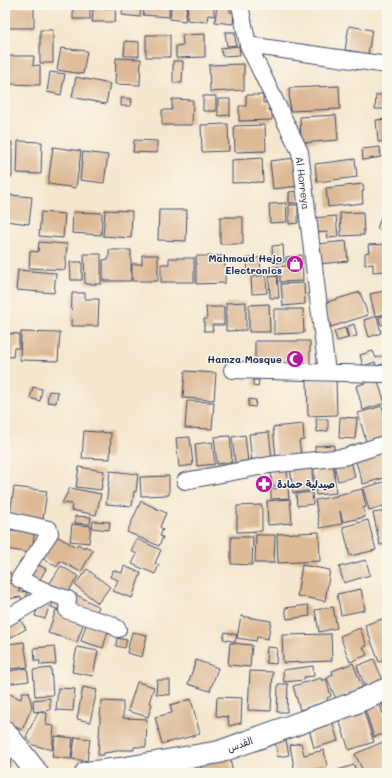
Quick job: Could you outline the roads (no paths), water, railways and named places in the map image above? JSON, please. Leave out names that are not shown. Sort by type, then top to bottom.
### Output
[{"type":"main road","name":"القدس","points":[[86,773],[120,769],[219,752],[352,704],[387,689]]},
{"type":"main road","points":[[5,732],[30,770]]},
{"type":"street","name":"Al Horreya","points":[[240,5],[248,45],[300,152],[327,372]]},
{"type":"street","points":[[248,45],[387,65]]},
{"type":"street","points":[[232,370],[387,373]]},
{"type":"street","points":[[185,482],[269,465],[344,457],[387,443]]},
{"type":"street","points":[[5,519],[49,529],[50,533],[19,580],[68,599],[68,611],[111,624],[118,628]]},
{"type":"street","points":[[5,620],[50,593]]},
{"type":"place","name":"Mahmoud Hejo Electronics","points":[[295,264]]},
{"type":"place","name":"Hamza Mosque","points":[[295,359]]},
{"type":"place","name":"صيدلية حمادة","points":[[264,484]]}]
